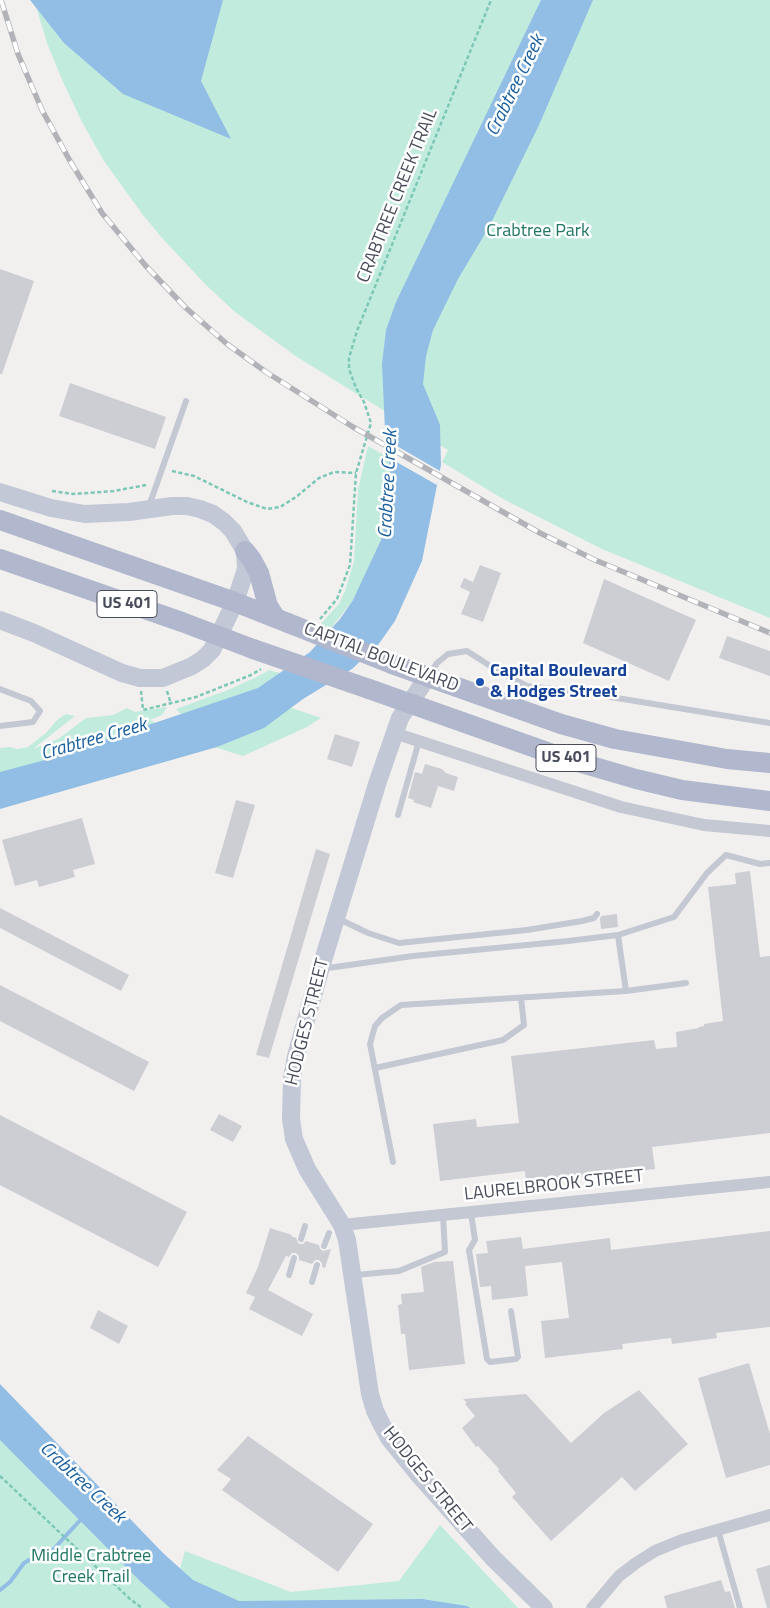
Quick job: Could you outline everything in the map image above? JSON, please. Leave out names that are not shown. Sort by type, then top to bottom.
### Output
[{"type":"main road","name":"CAPITAL BOULEVARD","points":[[0,520],[235,602],[392,664],[561,724],[615,739],[727,759],[770,763]]},
{"type":"main road","points":[[245,552],[259,573],[268,606],[282,621]]},
{"type":"main road","name":"CAPITAL BOULEVARD","points":[[0,559],[223,628],[253,649],[564,758],[682,790],[770,801]]},
{"type":"street","points":[[0,492],[51,508],[85,514],[148,510],[172,506],[187,506],[213,514],[234,531],[245,552],[246,568],[235,602],[210,652],[192,666],[164,678],[140,678],[122,673],[34,633],[0,620]]},
{"type":"street","name":"HODGES STREET","points":[[428,676],[400,718],[394,733],[336,918],[296,1056],[292,1078],[291,1118],[294,1139],[306,1170],[335,1229],[350,1254],[370,1394],[382,1425],[389,1438],[419,1475],[500,1565],[544,1608]]},
{"type":"street","points":[[394,733],[621,807],[704,825],[770,832]]},
{"type":"street","name":"LAURELBROOK STREET","points":[[335,1229],[443,1215],[770,1182]]},
{"type":"street","points":[[592,1608],[619,1576],[636,1563],[663,1548],[770,1515]]},
{"type":"lane","points":[[148,510],[186,400]]},
{"type":"lane","points":[[428,676],[437,663],[448,654],[467,651],[498,671],[527,686],[574,691],[770,723]]},
{"type":"lane","points":[[0,689],[31,701],[40,711],[33,722],[0,726]]},
{"type":"lane","points":[[398,815],[418,741]]},
{"type":"lane","points":[[320,970],[413,956],[618,935],[674,917],[706,873],[726,855],[760,864],[770,863]]},
{"type":"lane","points":[[336,918],[368,933],[399,943],[527,930],[582,921],[594,918],[597,914]]},
{"type":"lane","points":[[618,935],[626,990]]},
{"type":"lane","points":[[393,1162],[370,1044],[375,1026],[382,1018],[402,1005],[626,990],[686,983]]},
{"type":"lane","points":[[375,1068],[503,1040],[524,1025],[521,998]]},
{"type":"lane","points":[[472,1213],[475,1240],[469,1250],[487,1359],[490,1362],[516,1359],[518,1357],[512,1311]]},
{"type":"lane","points":[[353,1275],[399,1271],[445,1252],[443,1215]]},
{"type":"lane","points":[[301,1239],[305,1226]]},
{"type":"lane","points":[[324,1246],[335,1229]]},
{"type":"lane","points":[[289,1274],[294,1258]]},
{"type":"lane","points":[[312,1282],[317,1266]]},
{"type":"lane","points":[[718,1530],[740,1608]]},
{"type":"path","name":"CRABTREE CREEK TRAIL","points":[[356,473],[370,423],[364,402],[349,369],[349,358],[357,331],[490,0]]},
{"type":"path","points":[[161,473],[171,471],[194,476],[247,502],[267,509],[280,507],[296,498],[319,478],[334,472],[356,473],[350,565],[337,599],[316,623]]},
{"type":"path","points":[[47,491],[73,494],[114,491],[149,484]]},
{"type":"path","points":[[141,691],[143,710],[196,697],[251,675],[264,667]]},
{"type":"path","points":[[0,1476],[130,1599],[142,1608]]},
{"type":"green space","name":"Crabtree Park","points":[[34,0],[770,0],[770,618],[602,549],[503,499],[442,462],[448,450],[297,357],[235,312],[206,285],[162,238],[104,161],[82,122],[63,82],[47,43]]},
{"type":"green space","points":[[368,446],[389,458],[388,510],[381,540],[368,571],[353,600],[328,632],[317,628],[339,604],[354,561],[358,490]]},
{"type":"green space","points":[[269,670],[280,673],[267,688],[185,718],[176,709],[228,690]]},
{"type":"green space","points":[[268,700],[321,718],[307,727],[243,756],[180,736]]},
{"type":"green space","points":[[167,707],[162,715],[150,720],[180,736],[0,800],[0,748],[18,749],[28,747],[66,714],[75,716],[33,749],[58,739],[86,718],[113,715],[127,708],[135,712]]},
{"type":"green space","name":"Middle Crabtree Creek Trail","points":[[0,1418],[175,1586],[185,1551],[291,1592],[399,1581],[440,1525],[518,1608],[0,1608]]},
{"type":"water","points":[[30,0],[223,0],[201,81],[231,139],[123,94],[64,43]]},
{"type":"water","name":"Crabtree Creek","points":[[541,0],[593,0],[539,125],[489,227],[458,279],[433,330],[426,356],[423,384],[440,425],[441,465],[422,561],[395,621],[378,645],[352,669],[303,699],[264,728],[217,747],[0,809],[0,772],[45,760],[258,688],[310,652],[340,619],[353,600],[381,540],[388,510],[390,469],[385,430],[382,364],[386,330],[396,302]]},
{"type":"water","name":"Crabtree Creek","points":[[0,1384],[163,1553],[193,1580],[239,1601],[422,1599],[470,1608],[170,1608],[141,1582],[0,1440]]},
{"type":"pier","points":[[383,438],[440,471],[437,485],[386,456]]},
{"type":"building","points":[[0,269],[34,281],[2,374],[0,374]]},
{"type":"building","points":[[70,383],[166,417],[155,449],[59,416]]},
{"type":"building","points":[[480,565],[501,573],[483,622],[461,614],[470,592],[460,587],[464,578],[473,582]]},
{"type":"building","points":[[604,579],[696,620],[669,681],[583,643]]},
{"type":"building","points":[[727,636],[770,651],[770,676],[719,658]]},
{"type":"building","points":[[335,734],[360,742],[352,767],[327,759]]},
{"type":"building","points":[[425,764],[442,769],[446,773],[458,777],[454,791],[438,786],[431,808],[413,802],[414,800],[408,798],[415,772],[422,774]]},
{"type":"building","points":[[236,800],[255,805],[233,878],[215,873]]},
{"type":"building","points":[[82,818],[95,864],[73,870],[75,877],[39,887],[37,880],[15,886],[2,840]]},
{"type":"building","points":[[316,849],[330,854],[269,1058],[256,1055]]},
{"type":"building","points":[[750,871],[760,957],[770,956],[770,1133],[652,1147],[655,1169],[526,1183],[525,1171],[440,1181],[433,1124],[476,1119],[477,1127],[519,1123],[511,1056],[654,1040],[656,1049],[677,1047],[676,1032],[723,1021],[708,887],[736,884],[735,873]]},
{"type":"building","points":[[0,908],[129,975],[121,991],[0,928]]},
{"type":"building","points":[[617,914],[618,927],[601,929],[601,916]]},
{"type":"building","points":[[0,985],[149,1062],[134,1091],[0,1021]]},
{"type":"building","points":[[219,1114],[242,1126],[233,1142],[210,1130]]},
{"type":"building","points":[[0,1115],[187,1212],[158,1267],[0,1185]]},
{"type":"building","points":[[270,1228],[292,1235],[299,1244],[303,1244],[306,1241],[319,1245],[323,1251],[331,1249],[325,1268],[322,1267],[322,1263],[319,1260],[315,1260],[312,1264],[299,1260],[299,1256],[296,1253],[292,1253],[289,1257],[286,1256],[268,1290],[313,1314],[302,1336],[249,1309],[255,1297],[246,1293],[258,1267]]},
{"type":"building","points":[[770,1231],[770,1327],[716,1333],[717,1338],[672,1344],[671,1338],[622,1344],[623,1349],[545,1358],[541,1321],[569,1318],[562,1262],[525,1266],[528,1296],[492,1300],[491,1286],[480,1287],[476,1254],[488,1253],[486,1241],[521,1237],[523,1249],[610,1238],[611,1250]]},
{"type":"building","points":[[453,1261],[465,1364],[409,1370],[405,1334],[401,1334],[398,1305],[402,1304],[401,1294],[424,1292],[421,1267],[434,1262]]},
{"type":"building","points":[[98,1310],[128,1326],[119,1344],[90,1328]]},
{"type":"building","points":[[749,1363],[770,1434],[770,1465],[726,1478],[698,1378]]},
{"type":"building","points":[[639,1390],[688,1444],[635,1491],[622,1477],[551,1541],[512,1497],[516,1493],[498,1471],[499,1469],[478,1446],[476,1447],[462,1428],[475,1416],[463,1399],[526,1394],[571,1443],[604,1413]]},
{"type":"building","points":[[248,1436],[373,1524],[338,1572],[222,1490],[231,1479],[217,1470]]},
{"type":"building","points":[[770,1565],[770,1608],[767,1608],[756,1569]]},
{"type":"building","points":[[721,1580],[725,1592],[730,1591],[735,1608],[667,1608],[664,1596]]},
{"type":"waterway","points":[[0,1590],[10,1582],[24,1563],[29,1560],[38,1561],[51,1552],[83,1517]]},
{"type":"railway","points":[[1,0],[18,54],[42,110],[102,213],[145,265],[186,308],[227,344],[266,372],[353,427],[540,533],[595,560],[770,633]]},
{"type":"place","name":"Capital Boulevard & Hodges Street","points":[[480,682]]}]
